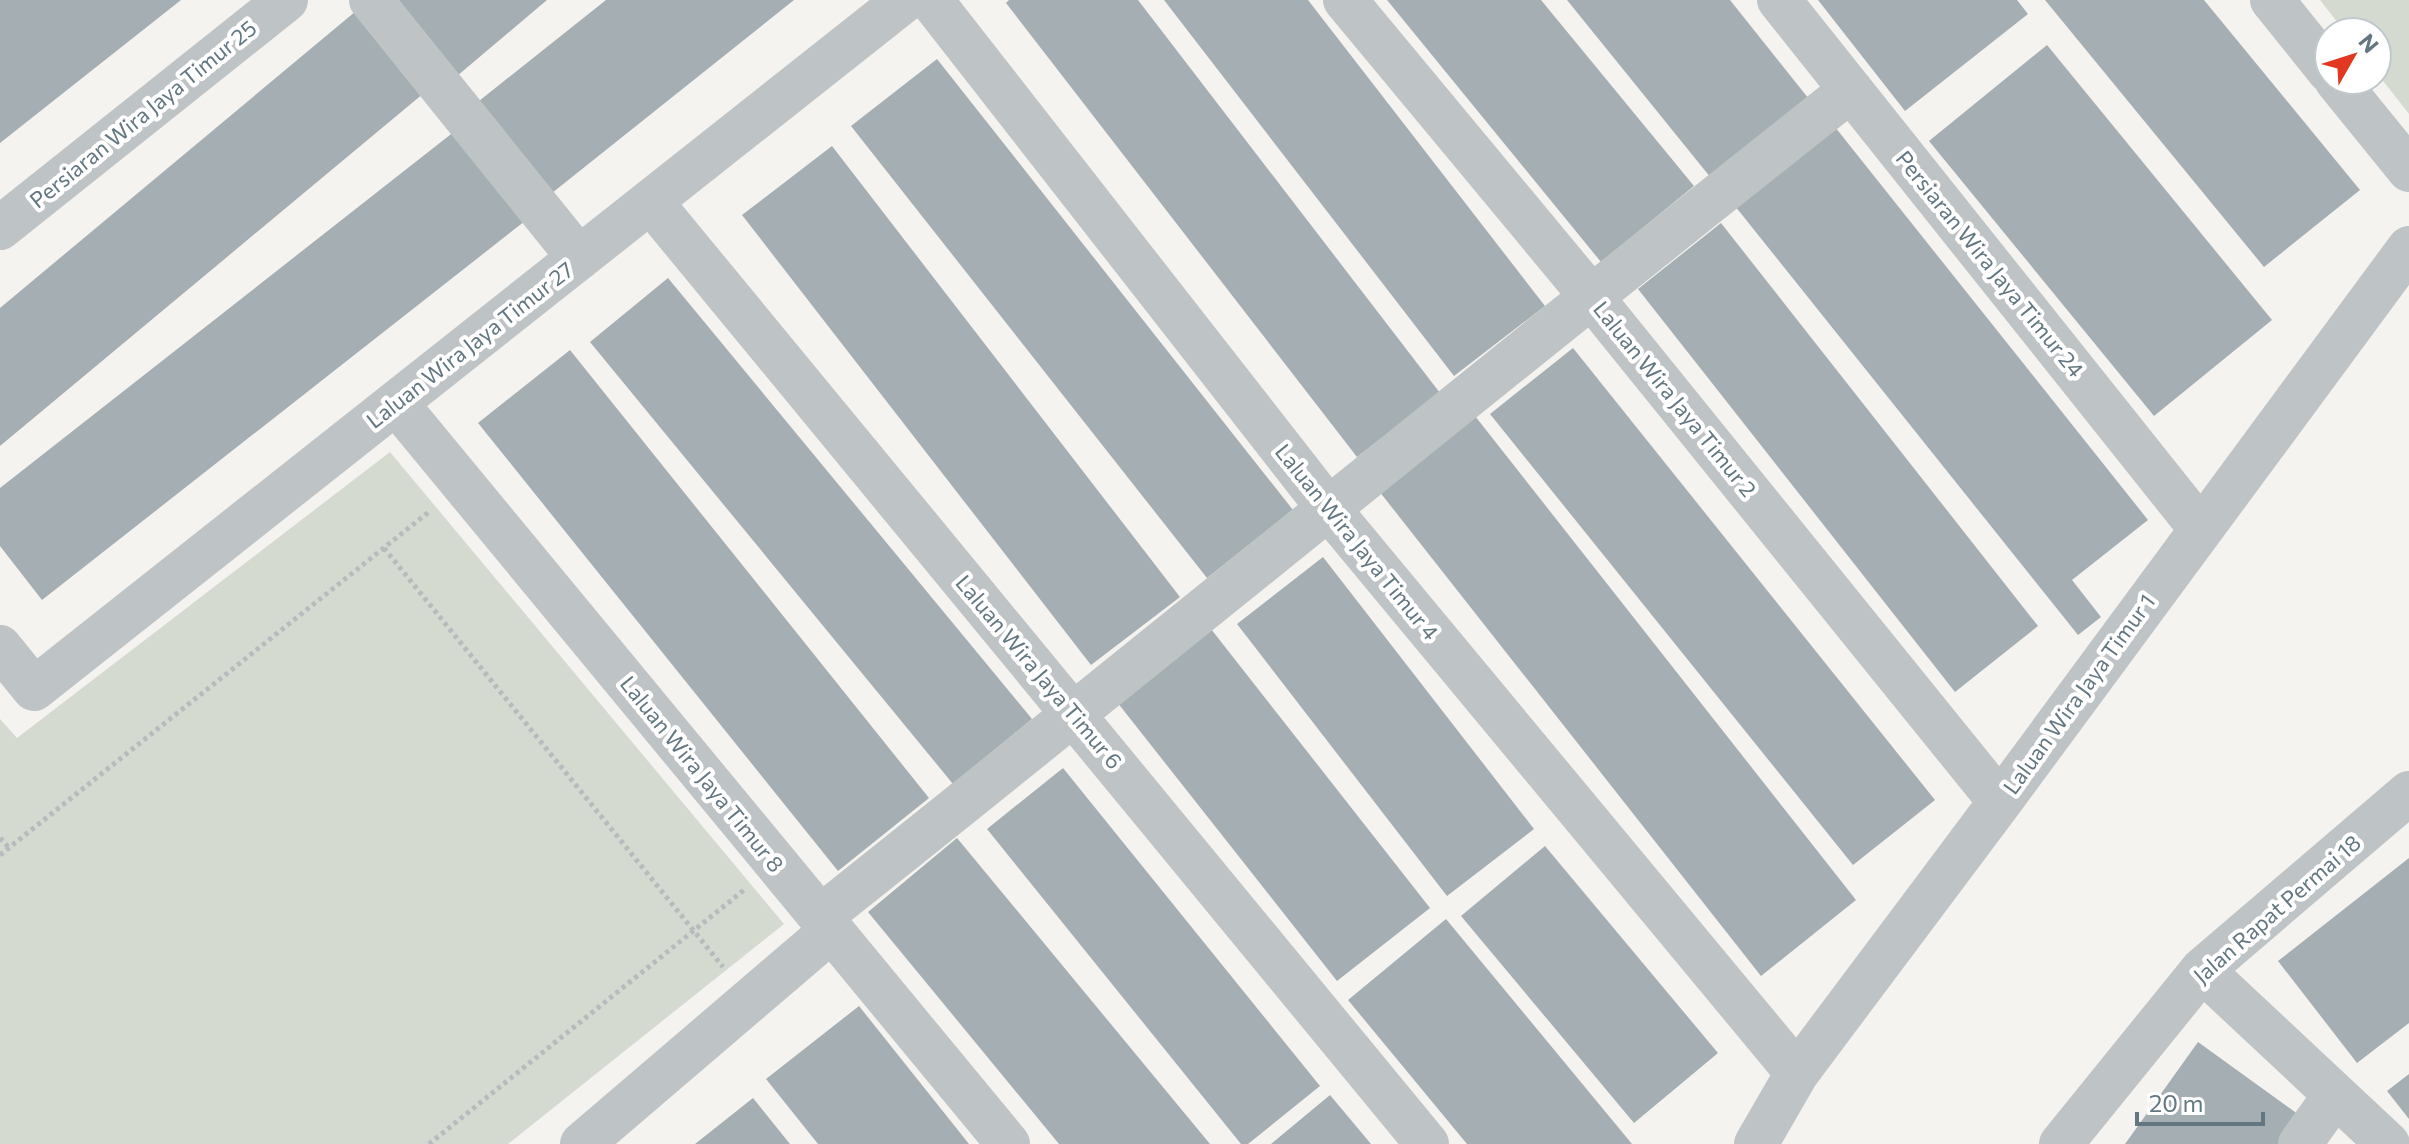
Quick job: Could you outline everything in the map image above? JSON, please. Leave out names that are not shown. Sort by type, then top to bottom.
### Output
[{"type":"street","name":"Persiaran Wira Jaya Timur 25","points":[[0,228],[286,0]]},
{"type":"street","points":[[371,0],[579,258]]},
{"type":"street","name":"Laluan Wira Jaya Timur 27","points":[[0,647],[34,689],[905,0]]},
{"type":"street","name":"Laluan Wira Jaya Timur 4","points":[[931,0],[1328,508],[1797,1073]]},
{"type":"street","name":"Laluan Wira Jaya Timur 2","points":[[1345,0],[1590,295],[2000,802]]},
{"type":"street","name":"Persiaran Wira Jaya Timur 24","points":[[1779,0],[2200,528]]},
{"type":"street","points":[[2272,0],[2313,51]]},
{"type":"street","points":[[588,1142],[749,1000],[825,924],[1074,715],[1590,295],[1851,90]]},
{"type":"street","points":[[2349,96],[2409,170]]},
{"type":"street","name":"Laluan Wira Jaya Timur 6","points":[[651,202],[1427,1144]]},
{"type":"street","name":"Laluan Wira Jaya Timur 1","points":[[1756,1144],[1797,1073],[2409,248]]},
{"type":"street","name":"Laluan Wira Jaya Timur 8","points":[[396,403],[1008,1144]]},
{"type":"street","name":"Jalan Rapat Permai 18","points":[[2061,1144],[2202,970],[2409,793]]},
{"type":"street","points":[[2202,970],[2388,1144]]},
{"type":"street","points":[[2300,1144],[2335,1095]]},
{"type":"path","points":[[0,855],[463,485]]},
{"type":"path","points":[[384,548],[749,1000]]},
{"type":"path","points":[[0,838],[9,848]]},
{"type":"path","points":[[429,1144],[775,863]]},
{"type":"shaded area","points":[[2320,0],[2409,0],[2409,114],[2393,94],[2393,16],[2332,16]]},
{"type":"shaded area","points":[[390,452],[784,924],[508,1144],[0,1144],[0,719],[17,738]]},
{"type":"building","points":[[0,0],[181,0],[0,143]]},
{"type":"building","points":[[392,0],[547,0],[457,76]]},
{"type":"building","points":[[606,0],[794,0],[552,193],[479,101]]},
{"type":"building","points":[[1009,0],[1138,0],[1440,393],[1357,457],[1006,3]]},
{"type":"building","points":[[1164,0],[1308,0],[1545,306],[1454,376]]},
{"type":"building","points":[[1387,0],[1541,0],[1694,186],[1601,262]]},
{"type":"building","points":[[1567,0],[1730,0],[1809,99],[1711,178]]},
{"type":"building","points":[[1818,0],[2017,0],[2028,14],[1905,111]]},
{"type":"building","points":[[2045,0],[2204,0],[2360,190],[2264,267]]},
{"type":"building","points":[[356,11],[424,93],[0,446],[0,308]]},
{"type":"building","points":[[2047,45],[2272,320],[2154,416],[1929,141]]},
{"type":"building","points":[[937,59],[1293,510],[1207,578],[851,126]]},
{"type":"building","points":[[1835,127],[2148,520],[2072,580],[2101,617],[2078,635],[1735,206]]},
{"type":"building","points":[[455,131],[525,221],[42,600],[0,546],[0,488]]},
{"type":"building","points":[[832,146],[1180,597],[1091,665],[742,215]]},
{"type":"building","points":[[1721,223],[2038,626],[1955,692],[1638,289]]},
{"type":"building","points":[[668,278],[1032,719],[953,784],[590,342]]},
{"type":"building","points":[[1573,348],[1935,800],[1853,865],[1490,414]]},
{"type":"building","points":[[570,350],[929,798],[838,871],[478,423]]},
{"type":"building","points":[[1475,416],[1856,900],[1761,976],[1379,491]]},
{"type":"building","points":[[1323,557],[1534,829],[1447,896],[1237,624]]},
{"type":"building","points":[[1211,629],[1430,908],[1337,981],[1117,702]]},
{"type":"building","points":[[1063,768],[1320,1086],[1248,1144],[1241,1144],[987,829]]},
{"type":"building","points":[[957,838],[1210,1144],[1059,1144],[868,912]]},
{"type":"building","points":[[1545,846],[1718,1053],[1634,1123],[1461,916]]},
{"type":"building","points":[[2409,858],[2409,1023],[2357,1063],[2278,961]]},
{"type":"building","points":[[1446,919],[1632,1144],[1467,1144],[1348,1000]]},
{"type":"building","points":[[859,1006],[969,1144],[818,1144],[766,1079]]},
{"type":"building","points":[[2198,1042],[2299,1115],[2278,1144],[2125,1144]]},
{"type":"building","points":[[2409,1074],[2409,1119],[2387,1091]]},
{"type":"building","points":[[1330,1095],[1371,1144],[1271,1144]]},
{"type":"building","points":[[753,1098],[790,1144],[695,1144]]}]
